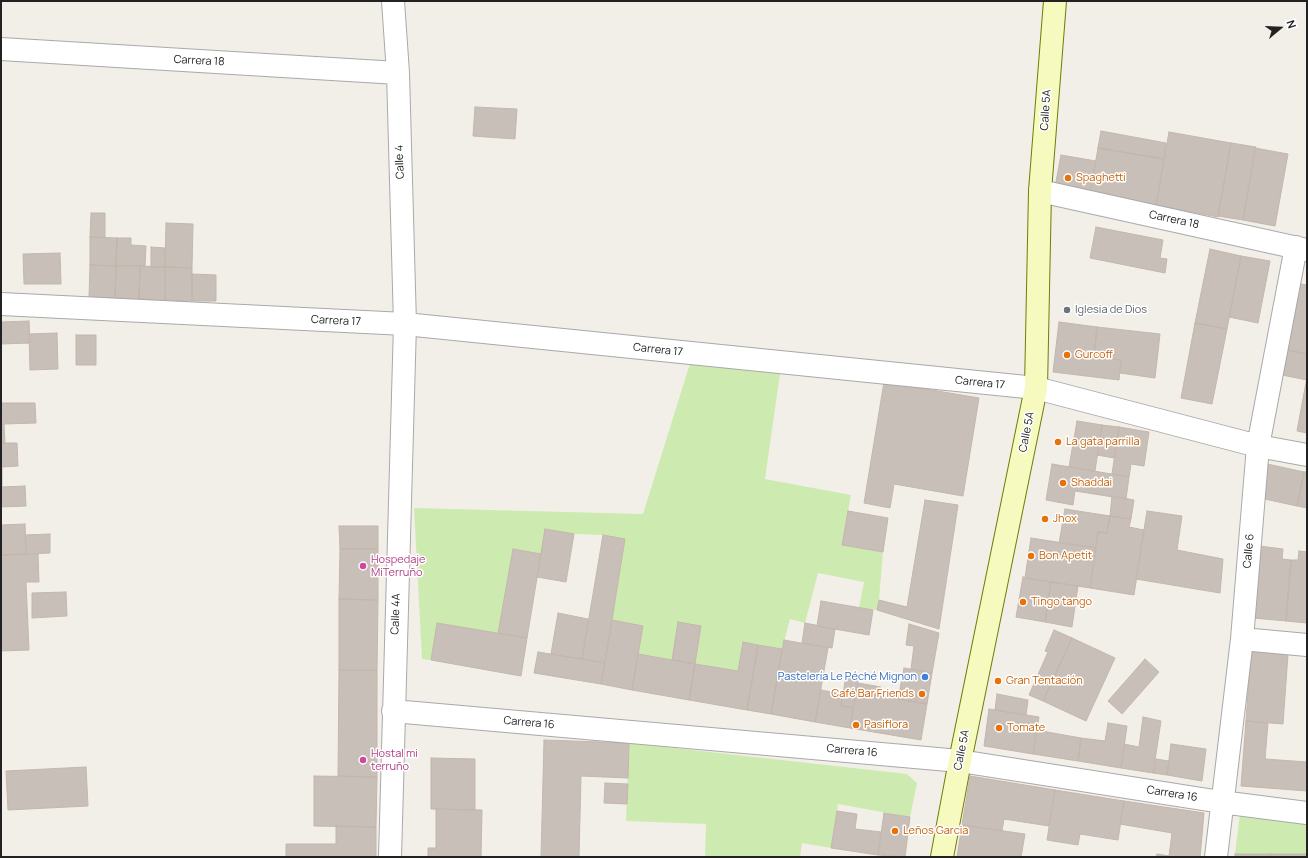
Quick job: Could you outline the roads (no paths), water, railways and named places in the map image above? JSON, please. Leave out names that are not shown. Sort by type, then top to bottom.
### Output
[{"type":"main road","name":"Calle 5A","points":[[942,857],[960,761],[1036,388],[1040,191],[1055,1]]},
{"type":"street","name":"Calle 4","points":[[393,1],[398,73],[405,324]]},
{"type":"street","name":"Carrera 18","points":[[1,49],[398,73]]},
{"type":"street","name":"Carrera 18","points":[[1040,191],[1302,248]]},
{"type":"street","name":"Calle 6","points":[[1216,857],[1242,639],[1258,446],[1302,248]]},
{"type":"street","name":"Carrera 17","points":[[1,304],[405,324],[1036,388],[1258,446],[1307,455]]},
{"type":"street","name":"Calle 4A","points":[[390,857],[405,324]]},
{"type":"street","points":[[1242,639],[1307,645]]},
{"type":"street","name":"Carrera 16","points":[[393,711],[960,761],[1222,802],[1307,813]]},
{"type":"place","name":"Spaghetti","points":[[1068,178]]},
{"type":"place","name":"Iglesia de Dios","points":[[1067,310]]},
{"type":"place","name":"Gurcoff","points":[[1067,355]]},
{"type":"place","name":"La gata parrilla","points":[[1058,442]]},
{"type":"place","name":"Shaddai","points":[[1063,483]]},
{"type":"place","name":"Jhox","points":[[1045,519]]},
{"type":"place","name":"Bon Apetit","points":[[1031,556]]},
{"type":"place","name":"Hospedaje MiTerruño","points":[[363,566]]},
{"type":"place","name":"Tingo tango","points":[[1023,602]]},
{"type":"place","name":"Pastelería Le Péché Mignon","points":[[925,677]]},
{"type":"place","name":"Gran Tentación","points":[[998,681]]},
{"type":"place","name":"Café Bar Friends","points":[[922,694]]},
{"type":"place","name":"Pasiflora","points":[[856,725]]},
{"type":"place","name":"Tomate","points":[[999,728]]},
{"type":"place","name":"Hostal mi terruño","points":[[363,760]]},
{"type":"place","name":"Leños Garcia","points":[[895,831]]}]
